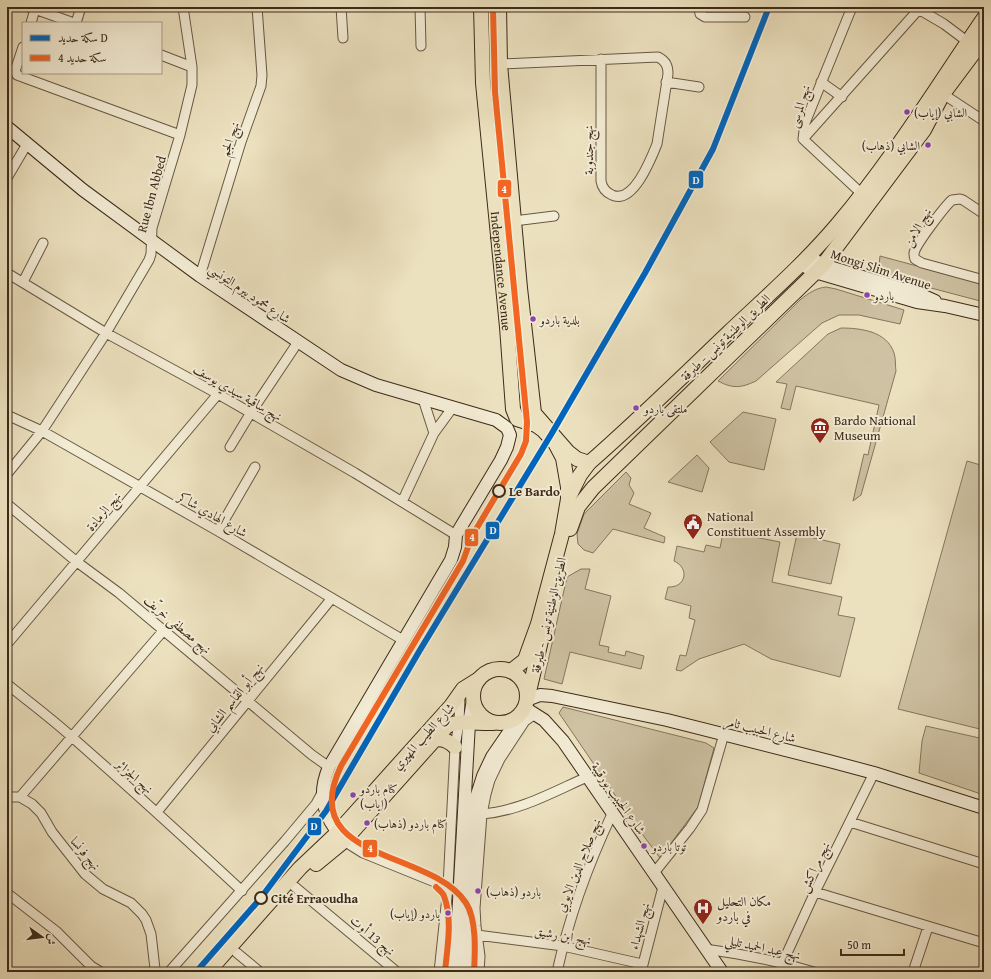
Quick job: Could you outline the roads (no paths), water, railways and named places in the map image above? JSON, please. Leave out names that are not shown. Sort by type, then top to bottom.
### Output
[{"type":"main road","points":[[481,7],[483,83],[513,409],[517,419],[536,425],[555,443],[563,458],[568,487],[568,499]]},
{"type":"main road","name":"Independance Avenue","points":[[499,7],[500,64],[520,288],[534,413],[568,452],[577,459],[589,463]]},
{"type":"main road","name":"الطريق الوطنية تونس - طبرقة","points":[[511,671],[525,660],[538,624],[562,534],[568,499],[580,474],[589,463],[671,388],[806,260],[862,194],[914,124],[984,18]]},
{"type":"main road","name":"الطريق الوطنية تونس - طبرقة","points":[[527,709],[560,563],[578,507],[589,492],[819,268],[924,130],[943,94],[984,39]]},
{"type":"main road","name":"شارع محمود بيرم التونسي","points":[[7,127],[83,190],[200,276],[341,370],[358,378],[423,399],[496,420],[507,428],[510,435],[503,457],[456,535]]},
{"type":"main road","name":"Mongi Slim Avenue","points":[[806,260],[816,261],[819,268],[917,302],[945,306],[984,315]]},
{"type":"main road","points":[[726,335],[738,348]]},
{"type":"main road","points":[[671,388],[683,402]]},
{"type":"main road","points":[[616,439],[630,452]]},
{"type":"main road","points":[[340,837],[324,805],[322,793],[324,781],[330,767],[451,560],[455,547],[456,535]]},
{"type":"main road","points":[[455,972],[464,723],[479,680],[486,673],[492,670],[501,669],[511,671],[516,674],[524,683],[526,688],[527,709],[492,758],[478,790],[459,888],[464,972]]},
{"type":"main road","name":"شارع الطيب المهيري","points":[[208,972],[300,868],[340,837],[451,706],[461,691],[479,680]]},
{"type":"main road","name":"شارع الحبيب ثامر","points":[[527,709],[540,695],[627,711],[724,734],[874,773],[984,808]]},
{"type":"main road","points":[[473,700],[480,714],[484,718],[494,723],[506,723],[518,717],[527,709]]},
{"type":"main road","name":"شارع الحبيب بورقيبة","points":[[527,709],[553,728],[722,972]]},
{"type":"main road","name":"شارع الطيب المهيري","points":[[220,972],[311,868],[446,727],[451,724],[494,723]]},
{"type":"main road","points":[[433,740],[445,740],[455,747]]},
{"type":"street","points":[[75,22],[81,7]]},
{"type":"street","name":"Rue Ibn Abbed","points":[[7,474],[42,431],[106,333],[149,260],[151,254],[152,228],[180,135],[192,85],[192,67],[183,7]]},
{"type":"street","name":"نهج الجم","points":[[200,276],[240,142],[261,86],[262,75],[256,7]]},
{"type":"street","points":[[341,7],[343,38]]},
{"type":"street","points":[[420,7],[421,46]]},
{"type":"street","points":[[699,7],[700,14],[705,17],[746,17]]},
{"type":"street","name":"نهج المرسى","points":[[852,7],[805,123],[803,138],[862,194]]},
{"type":"street","points":[[31,22],[32,8],[72,22]]},
{"type":"street","points":[[803,138],[842,97],[917,8],[968,42]]},
{"type":"street","points":[[22,50],[15,71],[17,75],[180,135]]},
{"type":"street","points":[[162,55],[192,67]]},
{"type":"street","name":"نهج جندوبة","points":[[500,64],[601,59],[658,57],[663,59],[668,68],[659,134],[653,154],[635,187],[625,195],[616,196],[605,190],[601,181],[601,59]]},
{"type":"street","points":[[666,82],[699,87]]},
{"type":"street","points":[[821,82],[842,97]]},
{"type":"street","points":[[943,94],[984,121]]},
{"type":"street","points":[[7,178],[27,144]]},
{"type":"street","name":"نهج الامن","points":[[984,214],[963,200],[952,200],[934,222],[914,252],[914,256],[915,259],[922,263],[984,280]]},
{"type":"street","points":[[514,221],[554,216]]},
{"type":"street","points":[[23,282],[43,243]]},
{"type":"street","name":"نهج ساقية سيدي يوسف","points":[[7,273],[106,333],[218,394],[250,414],[355,473],[456,535]]},
{"type":"street","points":[[230,447],[298,342]]},
{"type":"street","name":"نهج الرمادة","points":[[7,644],[218,394]]},
{"type":"street","points":[[423,399],[434,433]]},
{"type":"street","points":[[402,502],[434,433],[453,407]]},
{"type":"street","name":"شارع الهادي شاكر","points":[[7,415],[42,431],[218,531],[403,640]]},
{"type":"street","points":[[218,531],[255,467]]},
{"type":"street","name":"نهج مصطفى خريّف","points":[[7,504],[77,562],[119,593],[312,755],[330,767]]},
{"type":"street","name":"نهج أبو القاسم الشابي","points":[[157,812],[332,598]]},
{"type":"street","points":[[7,797],[20,797],[163,631]]},
{"type":"street","name":"نهج الجزائر","points":[[7,684],[72,737],[115,777],[157,812],[242,891]]},
{"type":"street","points":[[439,972],[459,888],[455,747],[464,723],[460,698],[461,691]]},
{"type":"street","points":[[479,972],[480,956],[475,921],[475,908],[482,814],[490,780],[500,759],[525,721],[527,709]]},
{"type":"street","points":[[654,873],[690,828],[702,810],[724,734]]},
{"type":"street","name":"نهج مراكش","points":[[776,972],[783,962],[815,892],[874,773]]},
{"type":"street","points":[[482,814],[502,812],[518,808],[587,777]]},
{"type":"street","points":[[169,972],[242,891],[316,804],[322,793]]},
{"type":"street","name":"نهج فرنسا","points":[[20,797],[38,809],[52,832],[85,874],[103,889],[131,903],[142,914],[149,926],[154,947],[153,971]]},
{"type":"street","name":"نهج صلاح الدين الايوبي","points":[[557,972],[562,946],[584,878],[612,814]]},
{"type":"street","points":[[850,822],[984,864]]},
{"type":"street","points":[[340,837],[363,853],[459,888]]},
{"type":"street","name":"نهج 13 أوت","points":[[295,887],[398,972]]},
{"type":"street","name":"نهج الشهداء","points":[[642,968],[662,887]]},
{"type":"street","points":[[815,892],[984,943]]},
{"type":"street","points":[[7,893],[56,931],[91,966],[101,972]]},
{"type":"street","points":[[913,972],[928,926]]},
{"type":"street","name":"نهج ابن رشيق","points":[[477,935],[562,946],[642,968]]},
{"type":"street","name":"نهج عبد الحميد تليلي","points":[[705,948],[783,962],[814,972]]},
{"type":"street","points":[[237,953],[260,972]]},
{"type":"rail line","name":"4","points":[[474,972],[474,927],[470,910],[466,903],[449,886],[425,872],[373,850],[351,837],[336,820],[332,797],[341,766],[463,561],[472,536],[521,454],[526,441],[527,422],[495,92],[493,7]]},
{"type":"rail line","name":"D","points":[[196,972],[260,899],[326,811],[420,650],[552,433],[645,273],[713,149],[769,7]]},
{"type":"rail line","name":"4","points":[[436,887],[444,896],[447,905],[449,934],[445,972]]},
{"type":"place","name":"الشابي (إياب)","points":[[907,112]]},
{"type":"place","name":"الشابي (ذهاب)","points":[[928,145]]},
{"type":"place","name":"باردو","points":[[867,295]]},
{"type":"place","name":"بلدية باردو","points":[[533,319]]},
{"type":"place","name":"ملتقى باردو","points":[[636,408]]},
{"type":"place","name":"Bardo National Museum","points":[[820,444]]},
{"type":"place","name":"Le Bardo","points":[[499,491]]},
{"type":"place","name":"National Constituent Assembly","points":[[693,540]]},
{"type":"place","name":"كنام باردو (إياب)","points":[[353,795]]},
{"type":"place","name":"كنام باردو (ذهاب)","points":[[367,823]]},
{"type":"place","name":"توتا باردو","points":[[644,846]]},
{"type":"place","name":"باردو (ذهاب)","points":[[478,891]]},
{"type":"place","name":"Cité Erraoudha","points":[[261,898]]},
{"type":"place","name":"باردو (إياب)","points":[[448,913]]},
{"type":"place","name":"مكان التحليل في باردو","points":[[703,925]]}]
